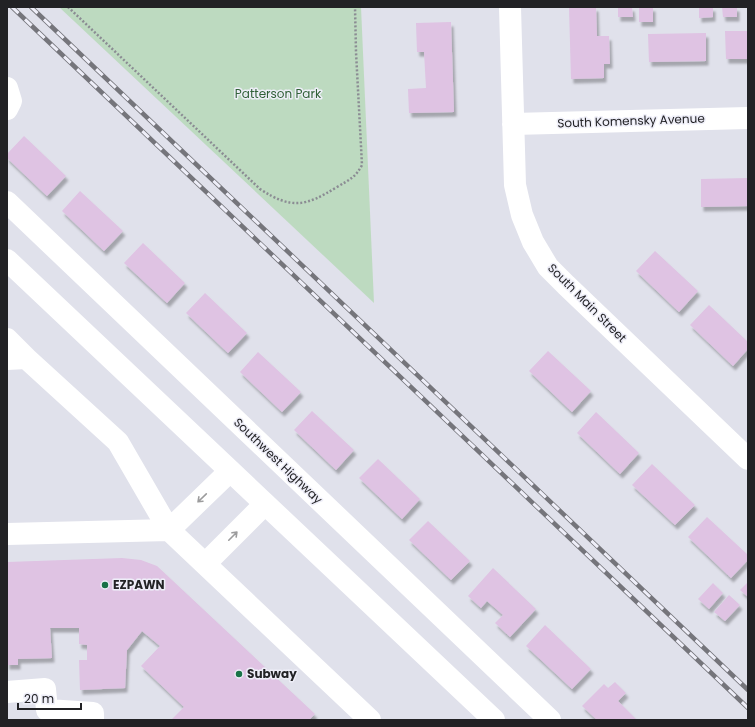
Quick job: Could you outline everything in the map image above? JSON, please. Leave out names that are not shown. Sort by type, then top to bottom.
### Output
[{"type":"street","name":"South Main Street","points":[[510,7],[515,185],[522,215],[533,242],[548,267],[748,459]]},
{"type":"street","points":[[7,88],[11,101],[7,109]]},
{"type":"street","name":"South Komensky Avenue","points":[[513,124],[748,118]]},
{"type":"street","name":"Southwest Highway","points":[[7,202],[550,720]]},
{"type":"street","points":[[7,260],[494,720]]},
{"type":"street","points":[[7,339],[16,359],[118,442],[169,530],[360,717]]},
{"type":"street","points":[[7,534],[169,530],[230,471]]},
{"type":"street","points":[[205,564],[265,504]]},
{"type":"street","points":[[7,692],[45,688],[47,710],[93,713],[93,720]]},
{"type":"path","points":[[68,7],[260,189],[272,197],[295,203],[308,203],[319,198],[358,173],[362,165],[355,7]]},
{"type":"green space","name":"Patterson Park","points":[[59,7],[361,7],[374,303]]},
{"type":"building","points":[[569,7],[596,7],[597,36],[609,36],[610,64],[604,64],[604,78],[571,79]]},
{"type":"building","points":[[618,7],[632,7],[633,17],[618,17]]},
{"type":"building","points":[[639,7],[653,7],[653,22],[639,22]]},
{"type":"building","points":[[699,7],[713,7],[713,17],[699,18]]},
{"type":"building","points":[[722,7],[737,7],[737,17],[723,17]]},
{"type":"building","points":[[451,22],[454,112],[409,113],[408,89],[426,88],[424,52],[417,52],[416,23]]},
{"type":"building","points":[[725,31],[748,31],[748,59],[726,59]]},
{"type":"building","points":[[706,33],[706,61],[649,62],[648,34]]},
{"type":"building","points":[[24,136],[66,176],[47,196],[7,158],[7,154]]},
{"type":"building","points":[[748,178],[748,206],[701,207],[701,179]]},
{"type":"building","points":[[80,191],[123,231],[104,251],[62,211]]},
{"type":"building","points":[[143,243],[185,283],[167,303],[124,263]]},
{"type":"building","points":[[655,251],[698,291],[679,312],[636,271]]},
{"type":"building","points":[[205,293],[247,333],[228,353],[186,313]]},
{"type":"building","points":[[709,305],[748,342],[748,349],[733,366],[690,325]]},
{"type":"building","points":[[548,351],[591,391],[572,412],[529,371]]},
{"type":"building","points":[[258,352],[301,392],[282,412],[240,372]]},
{"type":"building","points":[[312,411],[354,450],[336,470],[294,430]]},
{"type":"building","points":[[596,412],[639,453],[620,474],[577,433]]},
{"type":"building","points":[[378,459],[420,499],[402,519],[359,478]]},
{"type":"building","points":[[652,464],[695,505],[675,525],[632,485]]},
{"type":"building","points":[[707,517],[748,555],[748,560],[731,578],[688,537]]},
{"type":"building","points":[[428,521],[470,561],[451,580],[409,540]]},
{"type":"building","points":[[122,558],[141,560],[157,566],[315,714],[309,720],[171,720],[184,707],[141,666],[160,646],[142,631],[127,650],[125,688],[80,690],[79,660],[87,660],[87,645],[79,644],[79,628],[50,628],[52,658],[18,659],[18,665],[7,665],[7,562]]},
{"type":"building","points":[[493,568],[536,609],[510,637],[495,623],[503,615],[487,601],[481,608],[468,596]]},
{"type":"building","points":[[748,582],[748,597],[740,590]]},
{"type":"building","points":[[713,583],[723,593],[709,609],[698,599]]},
{"type":"building","points":[[729,595],[740,605],[725,621],[714,612]]},
{"type":"building","points":[[545,625],[591,669],[572,689],[526,646]]},
{"type":"building","points":[[615,682],[626,693],[618,701],[637,720],[597,720],[582,706],[604,684],[608,688]]},
{"type":"railway","points":[[12,7],[748,708]]},
{"type":"railway","points":[[31,7],[748,690]]},
{"type":"place","name":"EZPAWN","points":[[105,585]]},
{"type":"place","name":"Subway","points":[[239,674]]}]
